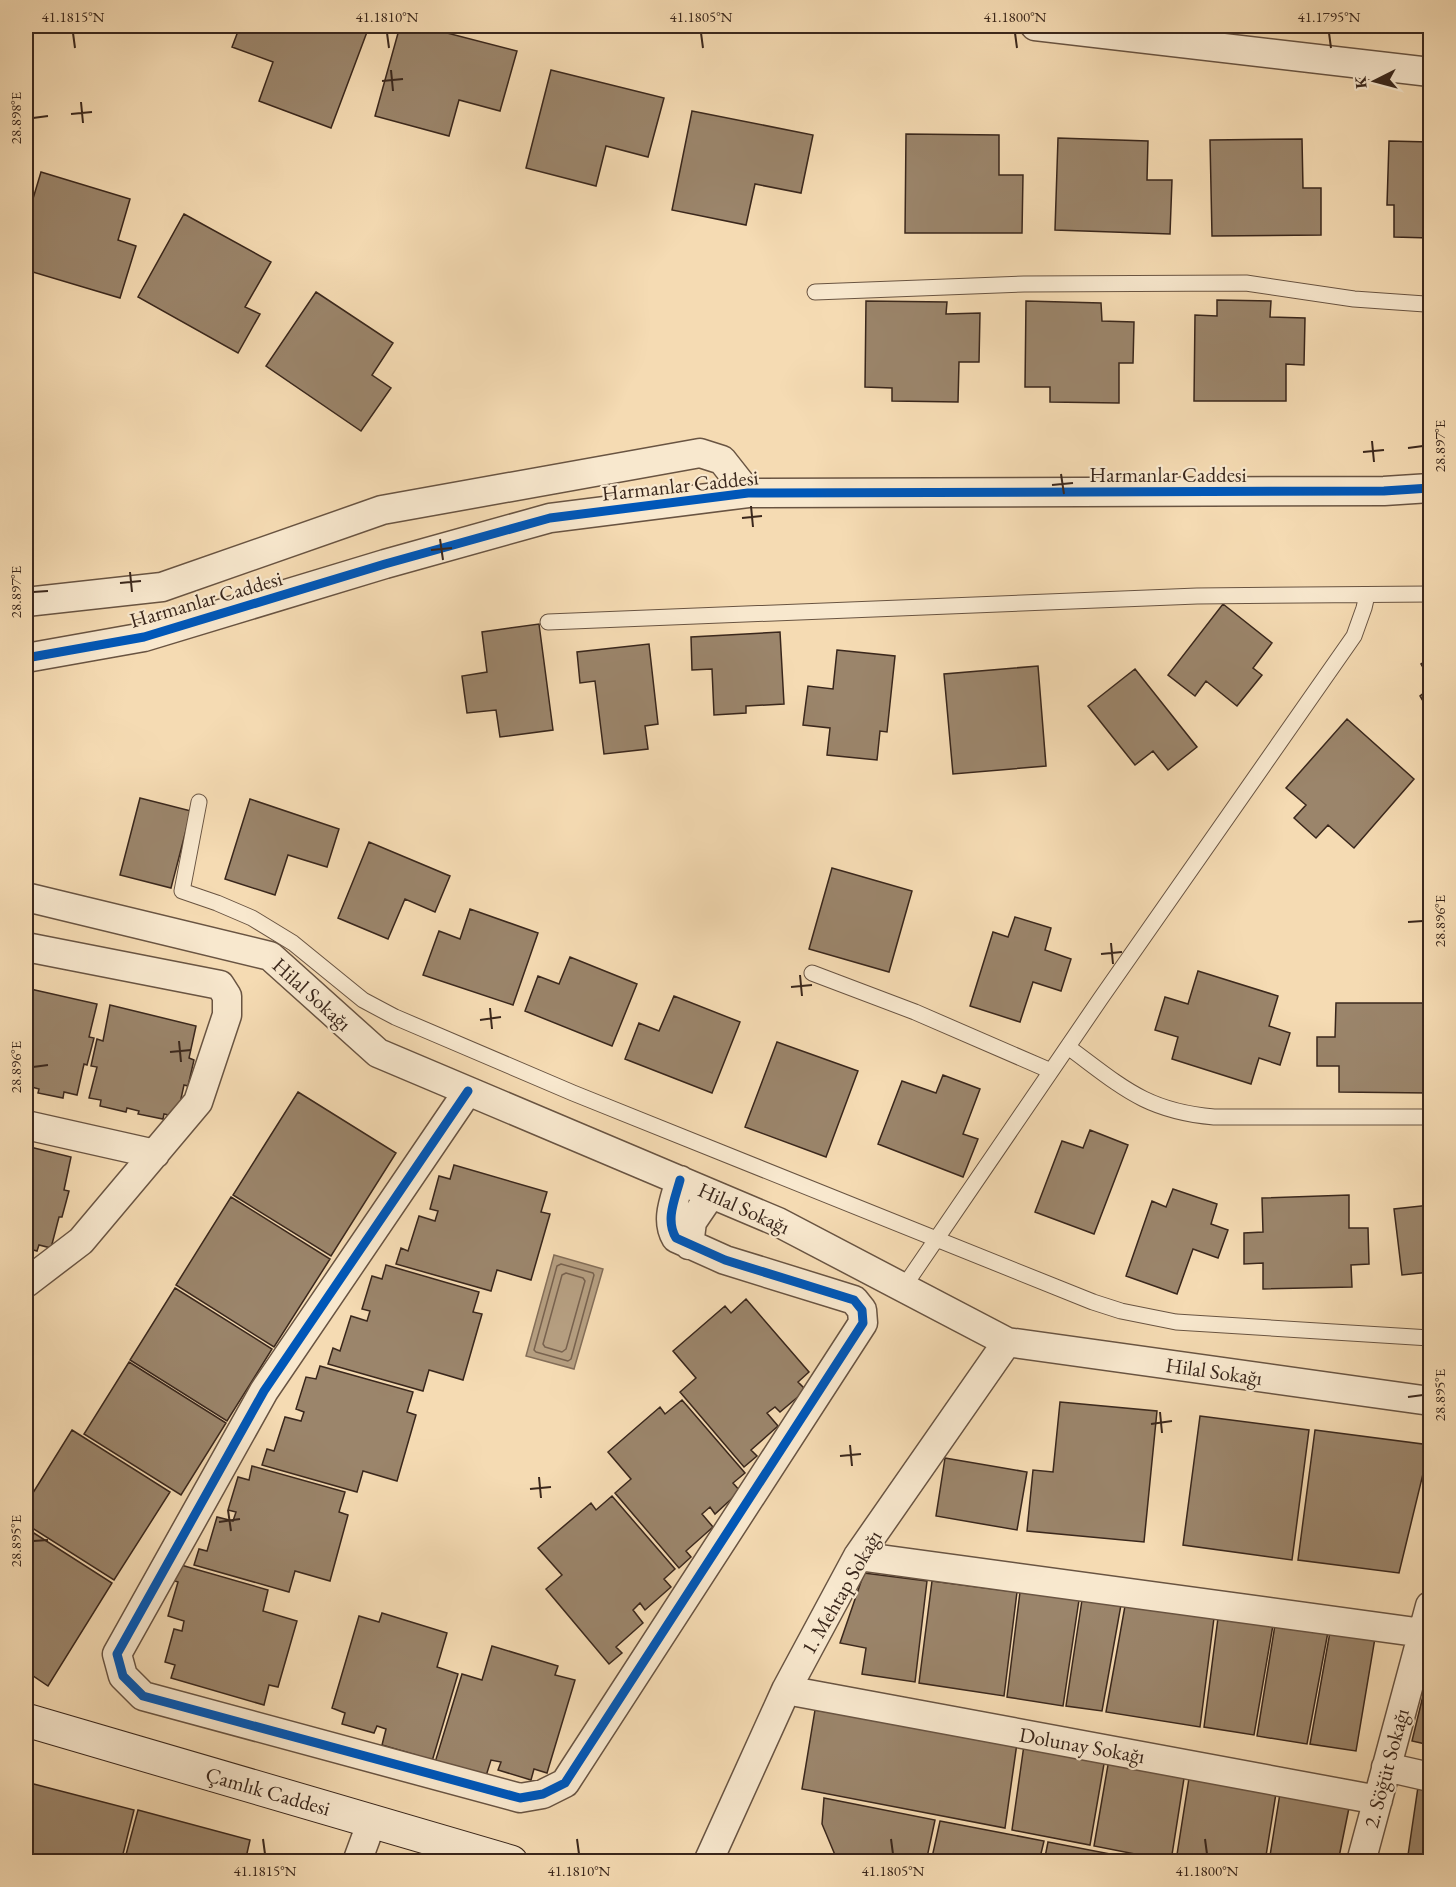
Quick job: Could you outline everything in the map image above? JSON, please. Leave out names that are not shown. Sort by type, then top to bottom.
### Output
[{"type":"main road","name":"Çamlık Caddesi","points":[[26,1720],[511,1862]]},
{"type":"street","points":[[1035,26],[1431,72]]},
{"type":"street","points":[[26,602],[162,587],[382,510],[700,453],[722,460],[748,493]]},
{"type":"street","name":"Harmanlar Caddesi","points":[[26,658],[144,638],[385,564],[550,518],[748,493],[1383,491],[1431,488]]},
{"type":"street","name":"Hilal Sokağı","points":[[26,897],[270,956],[378,1053],[778,1222],[1007,1342],[1431,1401]]},
{"type":"street","points":[[26,947],[220,985],[226,996],[227,1015],[198,1102],[81,1241],[26,1283]]},
{"type":"street","points":[[468,1091],[264,1391],[117,1654],[123,1676],[143,1696],[520,1798],[543,1794],[566,1783],[863,1323],[862,1310],[854,1300],[725,1260],[676,1238],[671,1231],[670,1221],[680,1180]]},
{"type":"street","points":[[26,1125],[155,1154]]},
{"type":"street","points":[[688,1245],[692,1222],[711,1194]]},
{"type":"street","name":"1. Mehtap Sokağı","points":[[708,1862],[786,1690],[858,1556],[1007,1342]]},
{"type":"street","points":[[858,1556],[1427,1619]]},
{"type":"street","name":"2. Söğüt Sokağı","points":[[1361,1862],[1427,1619]]},
{"type":"street","name":"Dolunay Sokağı","points":[[786,1690],[1378,1800]]},
{"type":"street","points":[[1386,1767],[1431,1776]]},
{"type":"street","points":[[357,1862],[372,1821]]},
{"type":"lane","points":[[815,292],[1024,284],[1246,283],[1354,299],[1425,304],[1431,302]]},
{"type":"lane","points":[[548,622],[1197,596],[1431,594]]},
{"type":"lane","points":[[903,1288],[1354,636],[1365,608],[1367,595]]},
{"type":"lane","points":[[199,802],[182,891],[252,918],[292,943],[363,1000],[395,1017],[562,1089],[1066,1293],[1121,1311],[1176,1322],[1430,1338]]},
{"type":"lane","points":[[812,973],[915,1012],[1051,1071]]},
{"type":"lane","points":[[1068,1047],[1132,1094],[1168,1110],[1191,1115],[1214,1117],[1431,1116]]},
{"type":"water","points":[[554,1255],[603,1269],[574,1369],[526,1356]]},
{"type":"building","points":[[240,26],[348,26],[367,32],[331,128],[259,101],[273,62],[232,47]]},
{"type":"building","points":[[400,26],[420,26],[517,51],[500,111],[459,100],[449,136],[375,116]]},
{"type":"building","points":[[551,70],[664,98],[648,157],[606,146],[596,186],[526,168]]},
{"type":"building","points":[[692,111],[813,135],[801,193],[755,184],[746,225],[672,210]]},
{"type":"building","points":[[906,134],[999,135],[999,175],[1023,175],[1022,233],[905,233]]},
{"type":"building","points":[[1058,138],[1148,141],[1147,180],[1172,180],[1170,234],[1055,230]]},
{"type":"building","points":[[1302,139],[1303,188],[1321,188],[1321,235],[1212,236],[1210,140]]},
{"type":"building","points":[[1389,141],[1430,142],[1430,238],[1394,237],[1394,205],[1387,205]]},
{"type":"building","points":[[41,172],[130,199],[118,240],[136,246],[120,298],[26,270],[26,222]]},
{"type":"building","points":[[184,214],[271,262],[245,307],[260,314],[238,353],[138,297]]},
{"type":"building","points":[[316,292],[393,343],[372,375],[391,388],[361,431],[266,366]]},
{"type":"building","points":[[1217,300],[1271,301],[1270,317],[1305,318],[1304,365],[1286,364],[1286,401],[1194,401],[1195,315],[1217,316]]},
{"type":"building","points":[[866,301],[947,302],[946,314],[980,313],[979,362],[959,362],[958,402],[892,401],[892,388],[865,387]]},
{"type":"building","points":[[1026,301],[1101,303],[1102,321],[1134,322],[1133,363],[1119,363],[1119,403],[1050,402],[1050,387],[1025,387]]},
{"type":"building","points":[[1223,604],[1272,643],[1253,668],[1262,675],[1237,706],[1206,681],[1195,696],[1168,675]]},
{"type":"building","points":[[539,624],[553,730],[500,737],[496,710],[467,713],[462,676],[487,672],[482,632]]},
{"type":"building","points":[[780,632],[784,704],[746,706],[746,713],[714,715],[712,669],[692,670],[691,637]]},
{"type":"building","points":[[649,644],[658,724],[645,726],[648,749],[604,754],[595,681],[580,683],[577,652]]},
{"type":"building","points":[[837,650],[895,656],[887,732],[880,731],[877,760],[827,755],[830,728],[803,725],[808,686],[833,689]]},
{"type":"building","points":[[1430,658],[1430,679],[1421,664]]},
{"type":"building","points":[[1038,666],[1046,766],[953,774],[944,674]]},
{"type":"building","points":[[1135,669],[1197,747],[1168,770],[1153,751],[1135,765],[1088,706]]},
{"type":"building","points":[[1430,688],[1430,713],[1420,696]]},
{"type":"building","points":[[1347,719],[1414,779],[1354,848],[1328,825],[1316,838],[1294,818],[1306,805],[1286,788]]},
{"type":"building","points":[[140,798],[191,811],[171,888],[120,875]]},
{"type":"building","points":[[250,799],[339,829],[327,867],[288,855],[275,895],[225,879]]},
{"type":"building","points":[[369,842],[450,876],[435,912],[405,899],[388,939],[338,918]]},
{"type":"building","points":[[832,868],[912,891],[889,972],[809,949]]},
{"type":"building","points":[[470,909],[538,933],[513,1005],[423,975],[439,931],[460,939]]},
{"type":"building","points":[[1015,917],[1051,928],[1045,950],[1071,959],[1061,991],[1033,982],[1020,1022],[970,1006],[993,932],[1008,937]]},
{"type":"building","points":[[570,957],[637,984],[612,1046],[525,1011],[538,976],[559,984]]},
{"type":"building","points":[[1198,971],[1278,996],[1269,1026],[1290,1033],[1280,1065],[1259,1058],[1251,1084],[1172,1059],[1178,1037],[1155,1030],[1165,997],[1188,1004]]},
{"type":"building","points":[[26,988],[97,1004],[89,1037],[94,1038],[87,1065],[84,1064],[77,1095],[64,1092],[63,1098],[38,1093],[39,1089],[28,1086],[26,1090]]},
{"type":"building","points":[[674,996],[740,1022],[712,1093],[625,1059],[639,1023],[659,1031]]},
{"type":"building","points":[[1336,1003],[1429,1003],[1429,1093],[1339,1092],[1339,1066],[1317,1066],[1317,1037],[1335,1037]]},
{"type":"building","points":[[110,1005],[196,1026],[189,1058],[194,1060],[188,1086],[184,1085],[177,1117],[164,1114],[163,1119],[138,1114],[139,1111],[127,1108],[126,1112],[100,1106],[101,1100],[89,1098],[97,1067],[91,1066],[97,1039],[103,1041]]},
{"type":"building","points":[[777,1042],[858,1071],[826,1157],[745,1127]]},
{"type":"building","points":[[943,1075],[980,1089],[963,1134],[978,1139],[963,1177],[878,1144],[902,1081],[936,1093]]},
{"type":"building","points":[[298,1092],[396,1153],[331,1256],[233,1195]]},
{"type":"building","points":[[1090,1130],[1128,1145],[1094,1234],[1035,1212],[1062,1141],[1083,1148]]},
{"type":"building","points":[[26,1146],[71,1157],[64,1190],[69,1191],[51,1248],[39,1245],[37,1251],[26,1248]]},
{"type":"building","points":[[454,1165],[547,1192],[541,1212],[550,1214],[531,1280],[497,1270],[491,1291],[396,1264],[401,1248],[408,1251],[419,1216],[435,1221],[438,1211],[430,1209],[439,1176],[450,1179]]},
{"type":"building","points":[[1173,1189],[1217,1204],[1211,1224],[1228,1230],[1218,1258],[1193,1249],[1177,1294],[1126,1276],[1152,1201],[1166,1207]]},
{"type":"building","points":[[1349,1195],[1349,1228],[1368,1228],[1369,1264],[1351,1265],[1352,1287],[1263,1289],[1263,1263],[1244,1264],[1244,1233],[1263,1232],[1262,1198]]},
{"type":"building","points":[[231,1197],[330,1259],[274,1347],[176,1285]]},
{"type":"building","points":[[1430,1205],[1430,1272],[1402,1275],[1394,1209]]},
{"type":"building","points":[[386,1265],[479,1292],[473,1312],[482,1314],[463,1380],[429,1370],[423,1391],[328,1364],[333,1348],[340,1351],[351,1316],[367,1321],[370,1311],[362,1309],[372,1276],[382,1279]]},
{"type":"building","points":[[175,1288],[272,1349],[227,1421],[130,1360]]},
{"type":"building","points":[[746,1299],[809,1372],[798,1382],[806,1390],[780,1412],[775,1407],[767,1413],[778,1426],[751,1450],[757,1456],[744,1467],[680,1392],[696,1378],[673,1351],[725,1306],[731,1313]]},
{"type":"building","points":[[129,1362],[226,1423],[181,1495],[84,1434]]},
{"type":"building","points":[[320,1366],[413,1392],[407,1412],[416,1415],[397,1481],[363,1471],[357,1492],[262,1465],[267,1449],[274,1451],[285,1417],[301,1421],[304,1412],[296,1409],[306,1377],[316,1379]]},
{"type":"building","points":[[682,1400],[745,1473],[733,1483],[740,1491],[715,1514],[710,1507],[702,1514],[713,1527],[686,1551],[691,1557],[679,1568],[615,1493],[631,1479],[608,1452],[660,1407],[665,1414]]},
{"type":"building","points":[[1060,1402],[1157,1411],[1144,1542],[1027,1531],[1033,1470],[1053,1472]]},
{"type":"building","points":[[1200,1416],[1309,1430],[1292,1560],[1183,1545]]},
{"type":"building","points":[[72,1430],[170,1492],[114,1580],[26,1524],[26,1504]]},
{"type":"building","points":[[1315,1430],[1430,1445],[1399,1573],[1298,1560]]},
{"type":"building","points":[[945,1458],[1027,1472],[1017,1530],[936,1516]]},
{"type":"building","points":[[252,1466],[345,1492],[339,1512],[348,1515],[330,1581],[295,1571],[289,1592],[194,1565],[199,1549],[207,1551],[217,1517],[233,1521],[236,1512],[228,1510],[238,1477],[249,1480]]},
{"type":"building","points":[[612,1496],[675,1569],[664,1579],[671,1587],[645,1610],[640,1603],[633,1610],[643,1623],[616,1647],[622,1653],[609,1664],[546,1589],[562,1575],[538,1548],[591,1503],[596,1510]]},
{"type":"building","points":[[26,1528],[112,1583],[48,1686],[26,1671]]},
{"type":"building","points":[[174,1563],[268,1590],[263,1611],[297,1621],[278,1687],[269,1685],[264,1705],[171,1678],[175,1665],[165,1662],[174,1629],[182,1631],[184,1621],[168,1616],[178,1582],[169,1579]]},
{"type":"building","points":[[864,1573],[927,1581],[915,1682],[862,1674],[866,1648],[840,1643]]},
{"type":"building","points":[[932,1581],[1017,1592],[1004,1696],[919,1683]]},
{"type":"building","points":[[1020,1592],[1079,1600],[1063,1706],[1007,1697]]},
{"type":"building","points":[[1082,1600],[1121,1605],[1102,1711],[1066,1706]]},
{"type":"building","points":[[1125,1606],[1214,1618],[1200,1727],[1106,1712]]},
{"type":"building","points":[[382,1613],[447,1633],[437,1667],[458,1674],[430,1768],[414,1763],[416,1755],[382,1745],[386,1729],[377,1726],[374,1733],[342,1724],[345,1713],[332,1708],[359,1616],[379,1622]]},
{"type":"building","points":[[1218,1618],[1273,1625],[1254,1735],[1204,1727]]},
{"type":"building","points":[[1275,1625],[1328,1632],[1307,1744],[1257,1736]]},
{"type":"building","points":[[1330,1632],[1375,1638],[1356,1751],[1310,1744]]},
{"type":"building","points":[[492,1646],[558,1666],[555,1675],[575,1680],[547,1773],[534,1769],[531,1780],[498,1770],[501,1762],[491,1760],[486,1776],[433,1769],[462,1674],[482,1680]]},
{"type":"building","points":[[1430,1667],[1430,1745],[1412,1741]]},
{"type":"building","points":[[815,1710],[1017,1743],[1005,1828],[802,1789]]},
{"type":"building","points":[[1024,1745],[1105,1758],[1090,1845],[1012,1830]]},
{"type":"building","points":[[1109,1759],[1185,1772],[1171,1861],[1094,1846]]},
{"type":"building","points":[[1190,1772],[1277,1787],[1265,1862],[1176,1861]]},
{"type":"building","points":[[26,1782],[134,1810],[121,1862],[26,1862]]},
{"type":"building","points":[[1281,1787],[1351,1798],[1338,1862],[1269,1862]]},
{"type":"building","points":[[1418,1787],[1430,1791],[1430,1862],[1407,1862]]},
{"type":"building","points":[[824,1798],[935,1820],[926,1862],[838,1862],[822,1824]]},
{"type":"building","points":[[138,1810],[250,1840],[245,1862],[124,1862]]},
{"type":"building","points":[[940,1821],[1044,1841],[1039,1862],[931,1862]]},
{"type":"building","points":[[1048,1842],[1121,1856],[1120,1862],[1044,1862]]},
{"type":"cycle path","points":[[26,658],[144,637],[385,564],[550,518],[748,493],[1384,491],[1430,488]]},
{"type":"cycle path","points":[[468,1091],[264,1391],[117,1654],[123,1676],[143,1696],[520,1798],[543,1794],[565,1783],[863,1323],[862,1310],[854,1300],[725,1260],[676,1238],[671,1217],[680,1180]]}]
